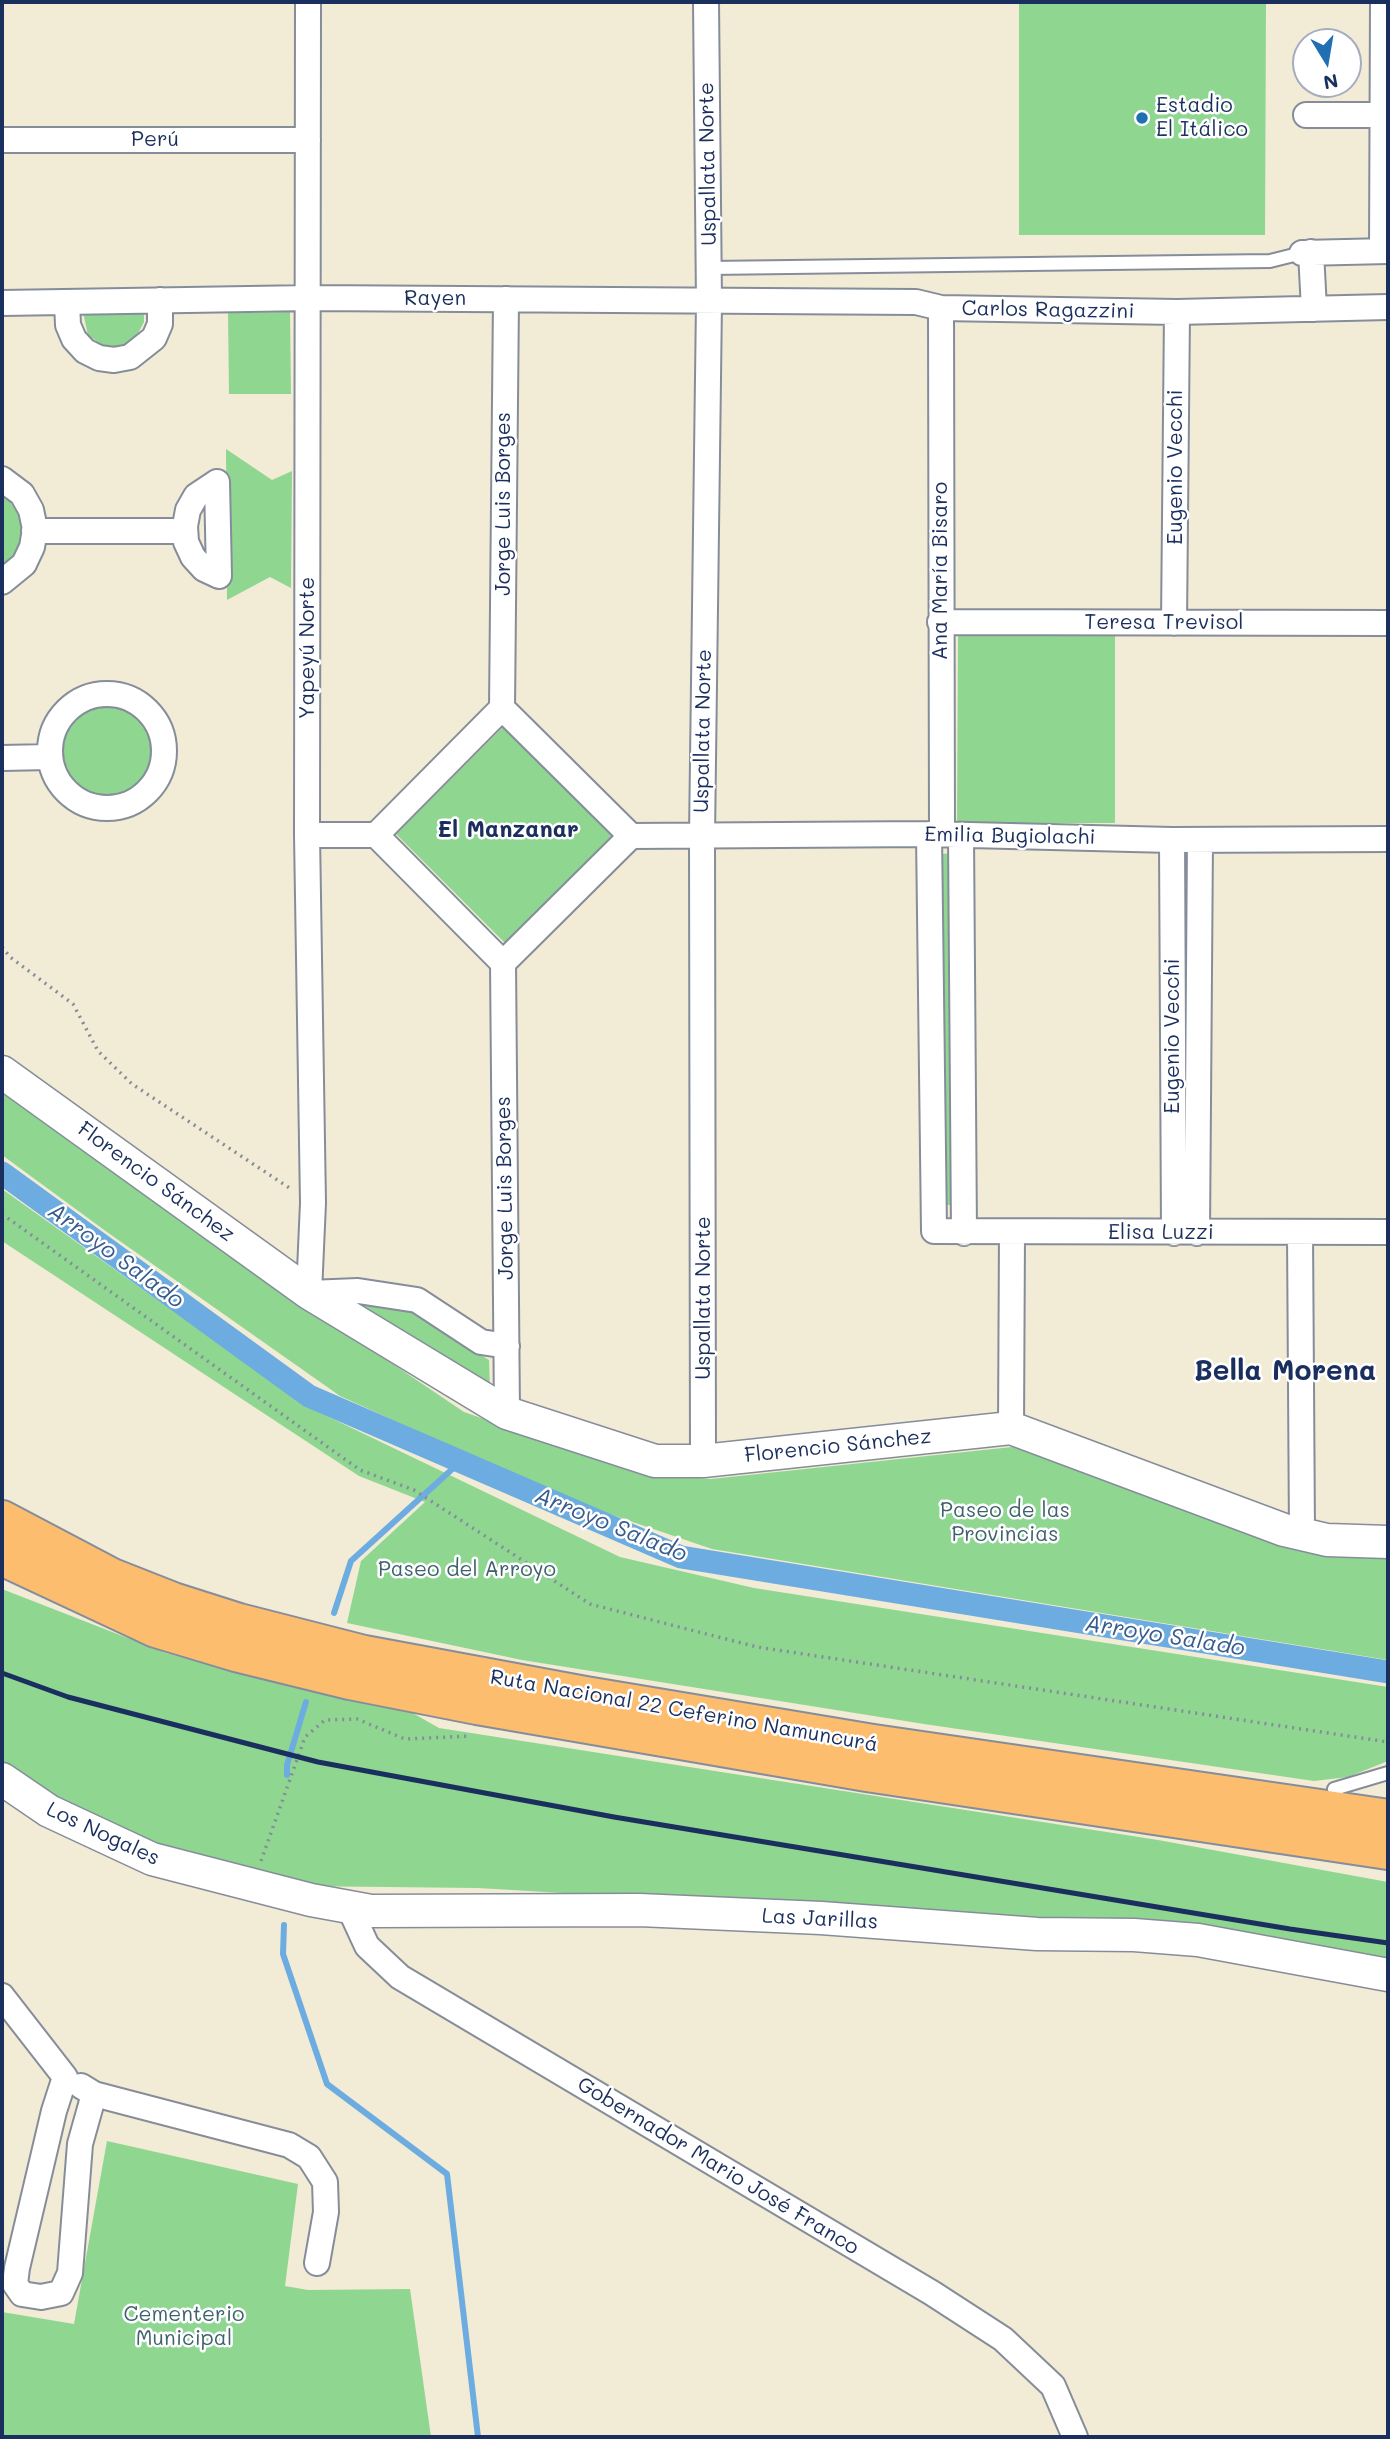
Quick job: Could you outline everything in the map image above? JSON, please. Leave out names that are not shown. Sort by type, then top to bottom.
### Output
[{"type":"highway","name":"Ruta Nacional 22 Ceferino Namuncurá","points":[[2,1520],[112,1578],[173,1602],[239,1623],[364,1655],[585,1696],[873,1744],[1388,1819]]},
{"type":"highway","name":"Ruta Nacional 22 Ceferino Namuncurá","points":[[2,1556],[156,1628],[236,1653],[477,1705],[867,1772],[1388,1850]]},
{"type":"highway","points":[[2,1573],[156,1628]]},
{"type":"highway","points":[[1173,1787],[1334,1789],[1388,1797]]},
{"type":"street","name":"Yapeyú Norte","points":[[308,2],[310,298],[307,835],[313,1203],[309,1293]]},
{"type":"street","name":"Uspallata Norte","points":[[704,1461],[702,836],[709,302],[706,2]]},
{"type":"street","points":[[1314,309],[1306,252],[1385,251],[1383,2]]},
{"type":"street","points":[[1306,115],[1384,115]]},
{"type":"street","name":"Perú","points":[[2,140],[308,140]]},
{"type":"street","name":"Rayen","points":[[2,303],[310,298],[709,302]]},
{"type":"street","name":"Jorge Luis Borges","points":[[502,708],[506,299]]},
{"type":"street","points":[[67,302],[68,325],[74,339],[85,351],[99,358],[114,360],[130,357],[153,338],[160,324],[160,300]]},
{"type":"street","name":"Carlos Ragazzini","points":[[709,302],[916,302],[941,308],[1177,312],[1388,307]]},
{"type":"street","name":"Ana María Bisaro","points":[[941,308],[940,622],[944,834],[964,1233]]},
{"type":"street","name":"Eugenio Vecchi","points":[[1174,623],[1177,312]]},
{"type":"street","points":[[2,479],[22,494],[31,510],[34,531],[32,547],[24,564],[2,582]]},
{"type":"street","points":[[34,531],[185,531]]},
{"type":"street","name":"Teresa Trevisol","points":[[940,622],[1388,623]]},
{"type":"street","points":[[107,693],[132,699],[152,714],[161,731],[165,750],[162,768],[147,792],[122,806],[104,808],[85,804],[69,794],[57,779],[50,757],[53,729],[62,715],[75,703],[107,693]]},
{"type":"street","points":[[307,835],[376,835],[503,963],[631,836],[502,708],[376,835]]},
{"type":"street","points":[[2,758],[50,757]]},
{"type":"street","name":"Ana María Bisaro","points":[[934,1231],[944,834]]},
{"type":"street","name":"Emilia Bugiolachi","points":[[631,836],[944,834],[1172,840],[1388,839]]},
{"type":"street","name":"Eugenio Vecchi","points":[[1172,840],[1185,1233]]},
{"type":"street","name":"Eugenio Vecchi","points":[[1185,1233],[1200,840]]},
{"type":"street","name":"Jorge Luis Borges","points":[[503,963],[507,1413]]},
{"type":"street","name":"Florencio Sánchez","points":[[2,1072],[309,1293],[507,1413],[655,1461],[704,1461],[1012,1428],[1302,1534],[1327,1539],[1388,1542]]},
{"type":"street","name":"Elisa Luzzi","points":[[934,1231],[1388,1232]]},
{"type":"street","points":[[1012,1233],[1012,1428]]},
{"type":"street","points":[[1300,1233],[1302,1534]]},
{"type":"street","points":[[309,1293],[358,1291],[417,1300],[481,1342],[507,1346]]},
{"type":"street","name":"Los Nogales","points":[[2,1780],[49,1811],[152,1859],[252,1886]]},
{"type":"street","name":"Las Jarillas","points":[[252,1886],[372,1911],[639,1910],[821,1918],[1037,1934],[1134,1935],[1198,1940],[1388,1975]]},
{"type":"street","name":"Gobernador Mario José Franco","points":[[349,1907],[367,1945],[400,1977],[932,2293],[1003,2339],[1053,2386],[1075,2437]]},
{"type":"street","points":[[2,1996],[65,2077],[94,2094],[289,2145],[309,2157],[325,2182],[326,2212],[317,2263]]},
{"type":"street","points":[[65,2077],[54,2111],[17,2268],[15,2284],[22,2294],[41,2297],[61,2293],[71,2273],[80,2144],[94,2094]]},
{"type":"lane","points":[[709,268],[1270,261],[1306,252]]},
{"type":"lane","points":[[1334,1789],[1388,1773]]},
{"type":"path","points":[[2,947],[10,957],[73,1004],[98,1051],[132,1084],[313,1203]]},
{"type":"path","points":[[2,1214],[360,1470],[414,1490],[590,1604],[757,1647],[1388,1742]]},
{"type":"path","points":[[252,1886],[305,1737],[325,1720],[356,1718],[404,1739],[473,1736]]},
{"type":"green space","name":"Estadio El Itálico","points":[[1019,2],[1266,2],[1265,235],[1019,235]]},
{"type":"green space","points":[[83,312],[144,312],[144,322],[135,339],[126,345],[105,347],[88,335]]},
{"type":"green space","points":[[290,312],[291,394],[229,394],[228,313]]},
{"type":"green space","points":[[226,449],[272,480],[292,471],[291,588],[270,577],[227,600]]},
{"type":"green space","points":[[2,492],[20,515],[23,530],[21,544],[14,558],[2,569]]},
{"type":"green space","points":[[958,634],[1115,634],[1115,823],[957,823]]},
{"type":"green space","points":[[107,705],[124,709],[139,719],[149,734],[153,751],[149,768],[139,783],[124,793],[107,797],[90,793],[75,783],[65,768],[61,751],[65,734],[75,719],[90,709]]},
{"type":"green space","points":[[503,727],[612,836],[505,943],[396,834]]},
{"type":"green space","points":[[951,853],[954,1205],[945,1205],[942,854]]},
{"type":"green space","name":"Paseo de las Provincias","points":[[2,1091],[166,1211],[464,1412],[636,1473],[711,1479],[1012,1447],[1309,1553],[1388,1557],[1388,1660],[712,1549],[574,1502],[340,1396],[107,1232],[2,1155]]},
{"type":"green space","name":"Paseo del Arroyo","points":[[2,1189],[306,1406],[620,1557],[754,1588],[1388,1687],[1388,1761],[1348,1777],[1314,1781],[924,1724],[522,1660],[347,1623],[361,1561],[425,1502],[359,1476],[5,1243],[2,1240]]},
{"type":"green space","points":[[353,1303],[414,1313],[489,1360],[490,1389]]},
{"type":"green space","points":[[2,1589],[166,1653],[254,1677],[409,1711],[439,1728],[1158,1840],[1388,1882],[1388,1968],[1023,1925],[478,1888],[295,1886],[196,1861],[126,1834],[58,1799],[2,1763]]},
{"type":"green space","name":"Cementerio Municipal","points":[[107,2141],[298,2184],[285,2286],[308,2290],[410,2289],[431,2437],[2,2437],[2,2312],[74,2324]]},
{"type":"waterway","name":"Arroyo Salado","points":[[2,1173],[309,1396],[681,1557],[1388,1672]]},
{"type":"waterway","points":[[334,1613],[351,1561],[460,1462]]},
{"type":"waterway","points":[[287,1775],[287,1765],[306,1702]]},
{"type":"waterway","points":[[284,1925],[283,1954],[327,2084],[447,2174],[478,2437]]},
{"type":"railway","points":[[2,1673],[68,1697],[318,1762],[614,1817],[1388,1943]]},
{"type":"place","name":"Estadio El Itálico","points":[[1142,118]]},
{"type":"district","name":"El Manzanar","points":[[508,830]]},
{"type":"district","name":"Bella Morena","points":[[1285,1371]]}]
